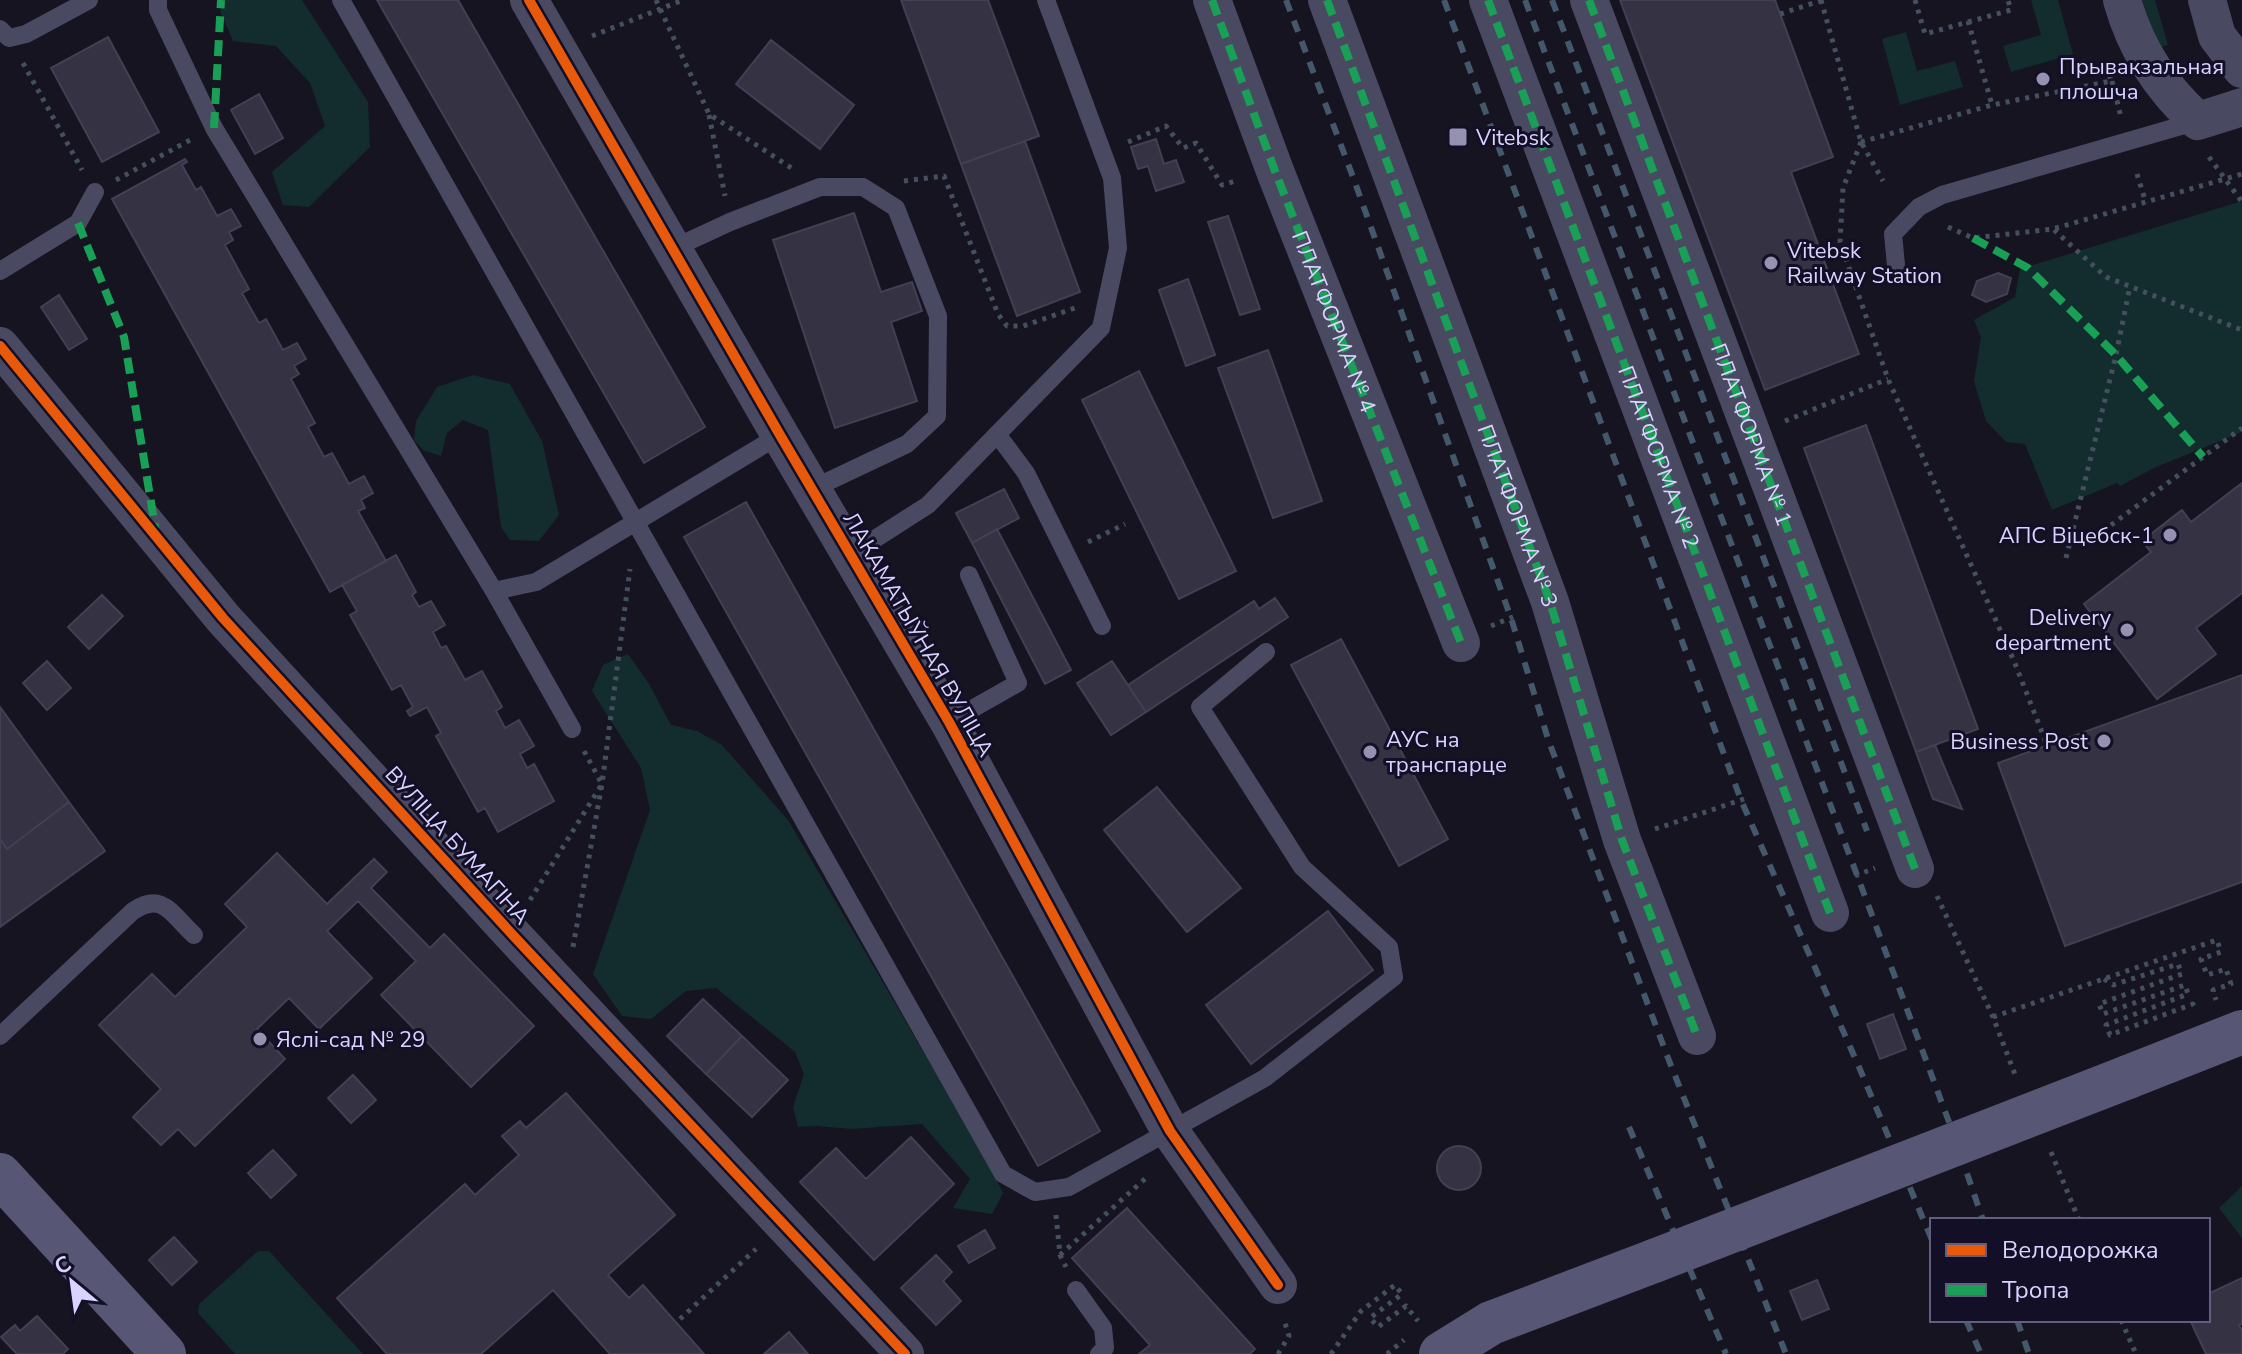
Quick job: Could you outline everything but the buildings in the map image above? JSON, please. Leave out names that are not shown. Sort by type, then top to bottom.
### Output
[{"type":"main road","points":[[1431,1339],[1491,1323],[2128,1077],[2231,1020]]},
{"type":"main road","points":[[0,1175],[164,1354]]},
{"type":"street","name":"ЛАКАМАТЫЎНАЯ ВУЛІЦА","points":[[529,0],[949,722],[1170,1131],[1278,1285]]},
{"type":"street","name":"ПЛАТФОРМА № 4","points":[[1212,0],[1275,171],[1460,639]]},
{"type":"street","name":"ПЛАТФОРМА № 3","points":[[1327,0],[1550,602],[1622,840],[1697,1036]]},
{"type":"street","name":"ПЛАТФОРМА № 2","points":[[1488,0],[1825,901]]},
{"type":"street","name":"ПЛАТФОРМА № 1","points":[[1589,0],[1913,863]]},
{"type":"street","points":[[2122,0],[2128,23],[2153,70],[2202,137],[2242,107]]},
{"type":"street","points":[[2207,0],[2217,36],[2242,69]]},
{"type":"street","name":"ВУЛІЦА БУМАГІНА","points":[[0,346],[223,618],[510,932],[905,1354]]},
{"type":"lane","points":[[4,33],[26,34],[89,0]]},
{"type":"lane","points":[[158,0],[158,10],[214,128],[494,591],[572,729]]},
{"type":"lane","points":[[341,0],[1003,1174],[1035,1192],[1069,1187],[1265,1078],[1394,977],[1389,947],[1302,867],[1200,707],[1266,652]]},
{"type":"lane","points":[[850,555],[928,505],[1101,328],[1118,248],[1112,178],[1046,0]]},
{"type":"lane","points":[[1896,265],[1893,234],[1919,207],[1942,195],[2202,137]]},
{"type":"lane","points":[[672,249],[730,222],[820,187],[863,187],[896,208],[938,316],[937,416],[907,444],[812,489]]},
{"type":"lane","points":[[0,271],[78,223],[95,192]]},
{"type":"lane","points":[[997,434],[1026,473],[1102,626]]},
{"type":"lane","points":[[494,591],[536,582],[780,435]]},
{"type":"lane","points":[[949,722],[1018,683],[969,575]]},
{"type":"lane","points":[[0,1036],[133,911],[148,901],[159,902],[194,935]]},
{"type":"lane","points":[[1076,1290],[1103,1328],[1105,1348],[1099,1354]]},
{"type":"path","points":[[656,0],[709,114],[730,222]]},
{"type":"path","points":[[660,9],[671,0]]},
{"type":"path","points":[[560,54],[583,40],[683,0]]},
{"type":"path","points":[[1780,14],[1822,0],[1861,142],[1883,181]]},
{"type":"path","points":[[1915,0],[1925,34],[2011,10],[2008,0]]},
{"type":"path","points":[[1968,21],[1992,105]]},
{"type":"path","points":[[4,33],[95,192],[214,128]]},
{"type":"path","points":[[2107,68],[2121,120]]},
{"type":"path","points":[[1861,142],[1992,105],[2119,79]]},
{"type":"path","points":[[709,114],[820,187]]},
{"type":"path","points":[[1104,152],[1166,126],[1183,148],[1196,143],[1222,185],[1275,171]]},
{"type":"path","points":[[2202,137],[2224,180],[2242,202]]},
{"type":"path","points":[[1861,142],[1843,188],[1840,242],[1888,379],[2014,661],[2047,745]]},
{"type":"path","points":[[2137,174],[2146,203]]},
{"type":"path","points":[[1948,227],[1973,238],[2053,229],[2242,174]]},
{"type":"path","points":[[863,187],[944,176],[998,314],[1007,326],[1023,326],[1062,312]]},
{"type":"path","points":[[2053,229],[2106,277],[2242,330]]},
{"type":"path","points":[[2066,558],[2130,286]]},
{"type":"path","points":[[1752,434],[1888,379]]},
{"type":"path","points":[[2103,531],[2242,428]]},
{"type":"path","points":[[565,991],[602,784],[636,524]]},
{"type":"path","points":[[1065,553],[1125,524]]},
{"type":"path","points":[[1460,639],[1550,602]]},
{"type":"path","points":[[572,729],[602,784]]},
{"type":"path","points":[[510,932],[602,784]]},
{"type":"path","points":[[1622,840],[1782,786]]},
{"type":"path","points":[[1825,901],[1913,863],[1941,900],[1993,1017],[2016,1078]]},
{"type":"path","points":[[1993,1017],[2217,940],[2221,952],[2201,959],[2207,975],[2226,969],[2231,984],[2213,990],[2231,1020]]},
{"type":"path","points":[[2104,979],[2113,985],[2178,964],[2182,974],[2099,1004],[2103,1014],[2185,985],[2188,994],[2106,1025],[2110,1035],[2193,1004],[2197,1017]]},
{"type":"path","points":[[2051,1152],[2078,1218]]},
{"type":"path","points":[[1060,1255],[1156,1168]]},
{"type":"path","points":[[1054,1189],[1060,1255],[1076,1290]]},
{"type":"path","points":[[680,1319],[784,1224]]},
{"type":"path","points":[[1331,1354],[1361,1311],[1395,1285],[1402,1294],[1370,1318],[1378,1327],[1406,1306],[1431,1339]]},
{"type":"path","points":[[2122,1322],[2136,1354]]},
{"type":"green space","points":[[223,0],[302,0],[368,102],[370,147],[309,207],[283,205],[272,172],[325,126],[310,83],[276,46],[233,41],[220,11]]},
{"type":"green space","points":[[2031,0],[2058,0],[2073,54],[2011,72],[2003,46],[2041,35]]},
{"type":"green space","points":[[2137,0],[2155,0],[2168,45],[2156,48]]},
{"type":"green space","points":[[1906,32],[1917,71],[1955,61],[1963,87],[1900,105],[1882,39]]},
{"type":"green space","points":[[2242,201],[2242,432],[2154,468],[2120,486],[2117,483],[2052,510],[2025,444],[2006,442],[1986,421],[1974,381],[1981,337],[1974,320],[2015,297],[2020,269]]},
{"type":"green space","points":[[473,375],[510,384],[542,441],[559,515],[539,541],[510,540],[501,527],[488,430],[463,420],[447,433],[441,456],[423,450],[414,440],[416,421],[437,387]]},
{"type":"green space","points":[[628,654],[649,684],[671,725],[697,731],[722,745],[788,820],[988,1162],[1003,1193],[992,1214],[953,1208],[970,1179],[922,1124],[852,1129],[798,1127],[793,1107],[804,1074],[795,1052],[716,988],[686,991],[651,1019],[622,1016],[593,974],[650,810],[641,768],[592,691],[603,665]]},
{"type":"green space","points":[[2242,1186],[2242,1238],[2219,1208]]},
{"type":"green space","points":[[258,1251],[269,1251],[363,1354],[235,1354],[198,1313],[199,1304]]},
{"type":"railway","points":[[1286,0],[1353,177],[1511,618],[1548,739],[1668,1058],[1786,1354]]},
{"type":"railway","points":[[1444,0],[1741,800],[1930,1235]]},
{"type":"railway","points":[[1525,0],[1857,875],[1982,1218]]},
{"type":"railway","points":[[1552,0],[1867,831]]},
{"type":"railway","points":[[1629,1127],[1726,1354]]},
{"type":"railway","points":[[1967,1322],[1981,1354]]},
{"type":"railway","points":[[2018,1322],[2029,1354]]},
{"type":"marked path","points":[[214,128],[221,0]]},
{"type":"marked path","points":[[1212,0],[1275,171],[1461,643]]},
{"type":"marked path","points":[[1327,0],[1550,602],[1622,840],[1697,1036]]},
{"type":"marked path","points":[[1488,0],[1830,913]]},
{"type":"marked path","points":[[1589,0],[1915,869]]},
{"type":"marked path","points":[[78,223],[124,337],[156,533]]},
{"type":"marked path","points":[[1973,238],[2028,268],[2116,355],[2203,457]]},
{"type":"cycle path","points":[[529,0],[949,722],[1170,1131],[1278,1285]]},
{"type":"cycle path","points":[[0,346],[223,618],[510,932],[905,1354]]},
{"type":"place","name":"Прывакзальная плошча","points":[[2043,79]]},
{"type":"place","name":"Vitebsk","points":[[1458,137]]},
{"type":"place","name":"Vitebsk Railway Station","points":[[1771,263]]},
{"type":"place","name":"АПС Віцебск-1","points":[[2170,535]]},
{"type":"place","name":"Delivery department","points":[[2127,630]]},
{"type":"place","name":"Business Post","points":[[2104,741]]},
{"type":"place","name":"АУС на транспарце","points":[[1370,752]]},
{"type":"place","name":"Яслі-сад № 29","points":[[260,1039]]}]
